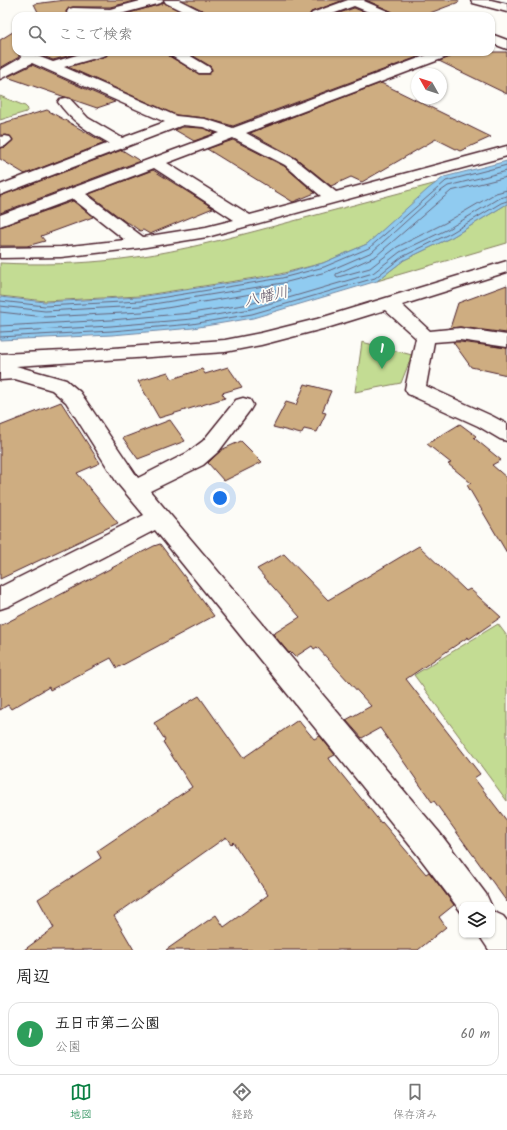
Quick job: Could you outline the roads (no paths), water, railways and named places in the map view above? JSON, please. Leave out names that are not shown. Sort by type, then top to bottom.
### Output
[{"type":"street","points":[[119,12],[157,0]]},
{"type":"street","points":[[170,0],[193,12]]},
{"type":"street","points":[[477,0],[507,8]]},
{"type":"street","points":[[327,12],[357,1],[380,12]]},
{"type":"street","points":[[71,9],[96,12]]},
{"type":"street","points":[[495,35],[507,30]]},
{"type":"street","points":[[495,39],[507,45]]},
{"type":"street","points":[[0,75],[28,56]]},
{"type":"street","points":[[31,56],[51,68],[102,88],[173,120],[205,123],[232,132],[258,144],[290,162],[332,197]]},
{"type":"street","points":[[51,68],[88,56]]},
{"type":"street","points":[[181,56],[204,70]]},
{"type":"street","points":[[0,221],[436,56]]},
{"type":"street","points":[[65,102],[70,110],[84,122],[121,144]]},
{"type":"street","points":[[0,176],[7,187],[181,121]]},
{"type":"street","points":[[0,253],[61,252],[140,243],[208,232],[332,197],[507,151]]},
{"type":"street","points":[[156,162],[247,221]]},
{"type":"street","points":[[75,193],[140,243]]},
{"type":"street","points":[[5,368],[122,368],[146,351],[225,346],[261,339],[323,323],[507,266]]},
{"type":"street","points":[[389,303],[426,337],[460,334],[507,341]]},
{"type":"street","points":[[426,337],[415,389],[485,421],[507,434]]},
{"type":"street","points":[[5,368],[59,385],[73,397],[126,478],[408,819],[473,902]]},
{"type":"street","points":[[135,489],[195,459],[211,446],[243,405]]},
{"type":"street","points":[[0,599],[158,518]]},
{"type":"street","points":[[495,931],[507,947]]},
{"type":"water","name":"八幡川","points":[[507,161],[507,204],[452,237],[404,260],[377,281],[253,318],[193,328],[112,335],[0,340],[0,297],[45,302],[140,297],[281,275],[323,263],[367,244],[428,189],[444,177]]},
{"type":"waterway","points":[[497,0],[507,3]]},
{"type":"place","name":"五日市第二公園","points":[[382,369]]}]
